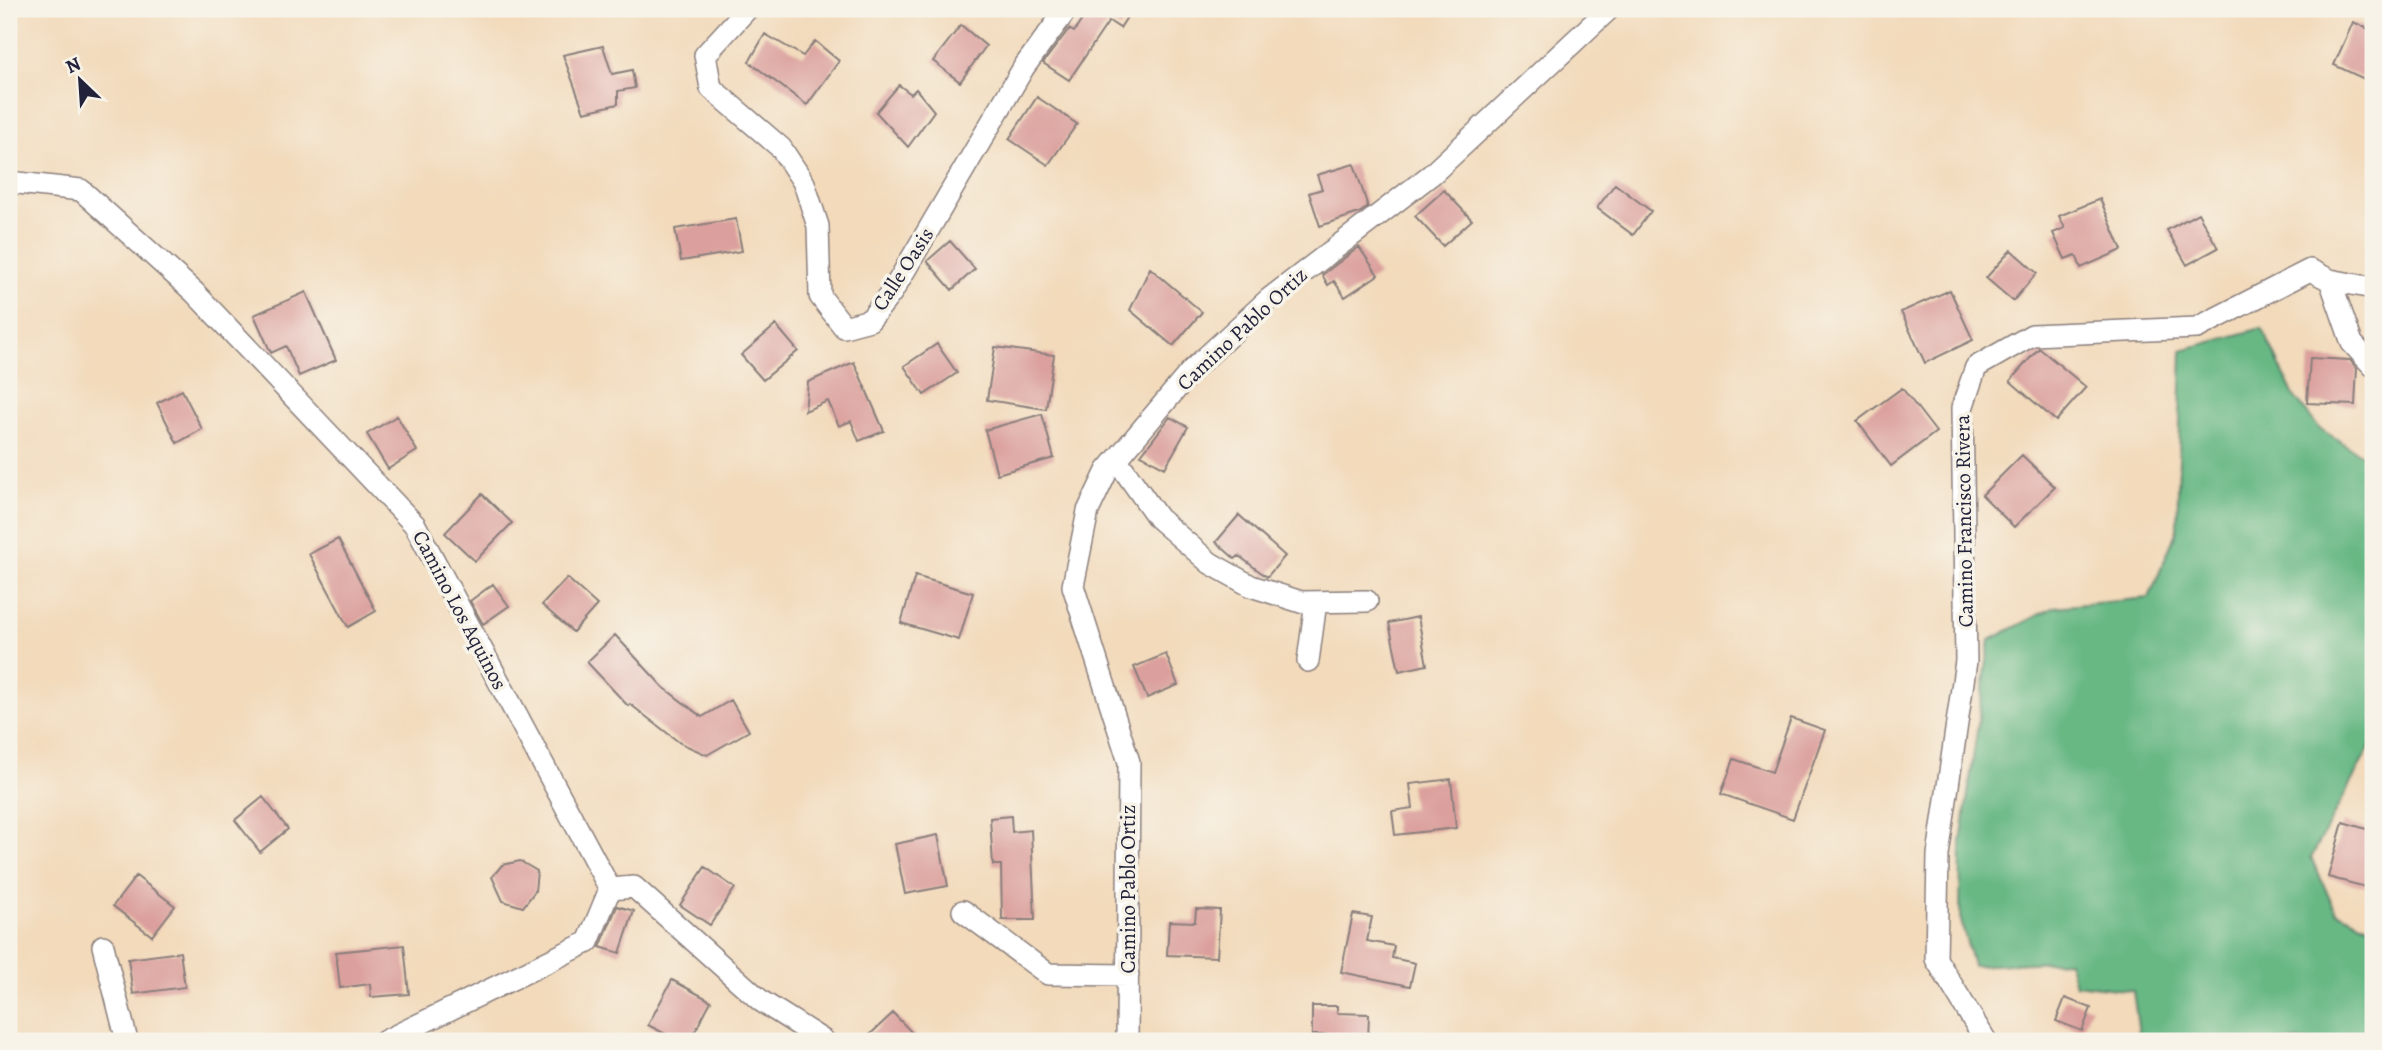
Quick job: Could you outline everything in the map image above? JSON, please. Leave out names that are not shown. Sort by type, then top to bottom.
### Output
[{"type":"street","name":"Calle Oasis","points":[[747,9],[705,55],[711,88],[781,148],[804,183],[818,226],[820,296],[844,327],[870,320],[892,292],[1024,67],[1067,9]]},
{"type":"street","name":"Camino Pablo Ortiz","points":[[1128,1041],[1129,762],[1073,586],[1088,511],[1107,471],[1192,370],[1269,299],[1432,174],[1609,9]]},
{"type":"street","name":"Camino Los Aquinos","points":[[9,182],[81,190],[194,292],[415,525],[610,888]]},
{"type":"street","name":"Camino Francisco Rivera","points":[[1986,1041],[1936,959],[1938,855],[1966,661],[1962,408],[1976,367],[2032,335],[2197,328],[2310,270],[2330,280],[2373,288]]},
{"type":"street","points":[[2330,280],[2352,343],[2373,366]]},
{"type":"street","points":[[1117,460],[1158,518],[1210,563],[1251,586],[1301,602],[1367,601]]},
{"type":"street","points":[[1308,661],[1316,602]]},
{"type":"street","points":[[385,1041],[588,942],[610,888],[634,887],[761,1001],[824,1041]]},
{"type":"street","points":[[963,911],[1048,974],[1128,975]]},
{"type":"street","points":[[103,946],[127,1041]]},
{"type":"green space","points":[[2262,328],[2294,396],[2319,428],[2373,462],[2373,741],[2311,858],[2336,911],[2373,928],[2373,1041],[2140,1041],[2133,991],[2075,984],[2068,961],[1973,966],[1960,917],[1961,842],[1990,640],[2054,607],[2149,598],[2177,530],[2182,350]]},
{"type":"building","points":[[1089,9],[1132,9],[1120,28],[1109,21],[1069,80],[1043,63],[1069,29],[1074,32]]},
{"type":"building","points":[[2353,22],[2373,31],[2373,83],[2334,65]]},
{"type":"building","points":[[961,25],[986,46],[960,82],[933,61]]},
{"type":"building","points":[[765,34],[803,56],[815,41],[839,61],[807,105],[749,62]]},
{"type":"building","points":[[603,46],[612,74],[632,70],[635,88],[618,91],[618,104],[584,112],[563,55]]},
{"type":"building","points":[[899,85],[911,94],[916,89],[934,111],[908,147],[876,112]]},
{"type":"building","points":[[1037,97],[1077,124],[1048,165],[1009,139]]},
{"type":"building","points":[[1354,164],[1368,207],[1359,213],[1320,226],[1309,193],[1322,189],[1317,175]]},
{"type":"building","points":[[1615,184],[1651,211],[1633,235],[1597,208]]},
{"type":"building","points":[[1444,190],[1472,220],[1443,246],[1415,216]]},
{"type":"building","points":[[2100,199],[2122,250],[2081,268],[2076,255],[2065,259],[2053,233],[2065,228],[2059,216]]},
{"type":"building","points":[[2198,213],[2218,248],[2187,265],[2167,230]]},
{"type":"building","points":[[736,219],[742,251],[681,261],[675,229]]},
{"type":"building","points":[[950,241],[975,269],[952,290],[927,261]]},
{"type":"building","points":[[1359,247],[1378,275],[1345,297],[1334,281],[1328,285],[1322,275]]},
{"type":"building","points":[[2011,250],[2037,273],[2013,301],[1986,278]]},
{"type":"building","points":[[1150,268],[1202,312],[1173,346],[1130,310]]},
{"type":"building","points":[[1950,290],[1973,340],[1925,363],[1901,312]]},
{"type":"building","points":[[306,292],[336,360],[299,376],[286,346],[271,353],[254,315]]},
{"type":"building","points":[[776,325],[798,351],[763,380],[741,355]]},
{"type":"building","points":[[937,344],[957,373],[924,395],[904,366]]},
{"type":"building","points":[[995,347],[1054,355],[1046,409],[987,400]]},
{"type":"building","points":[[2039,348],[2086,387],[2056,421],[2010,381]]},
{"type":"building","points":[[2310,358],[2350,360],[2357,368],[2355,405],[2307,403]]},
{"type":"building","points":[[854,362],[884,431],[859,441],[851,421],[839,426],[828,401],[805,411],[808,382]]},
{"type":"building","points":[[1902,388],[1936,432],[1891,466],[1857,421]]},
{"type":"building","points":[[182,390],[202,429],[177,443],[157,403]]},
{"type":"building","points":[[1042,414],[1054,458],[997,474],[985,430]]},
{"type":"building","points":[[397,416],[417,451],[388,469],[367,434]]},
{"type":"building","points":[[1170,417],[1188,427],[1165,468],[1141,455]]},
{"type":"building","points":[[2022,455],[2055,487],[2014,527],[1982,495]]},
{"type":"building","points":[[482,494],[512,523],[475,561],[445,533]]},
{"type":"building","points":[[1239,515],[1285,556],[1267,577],[1239,556],[1235,559],[1216,542]]},
{"type":"building","points":[[338,539],[376,611],[348,627],[309,554]]},
{"type":"building","points":[[915,576],[973,593],[959,640],[901,623]]},
{"type":"building","points":[[567,578],[597,605],[573,632],[542,605]]},
{"type":"building","points":[[493,584],[509,606],[483,624],[470,601]]},
{"type":"building","points":[[1418,617],[1427,665],[1399,671],[1389,623]]},
{"type":"building","points":[[615,635],[663,687],[702,717],[731,700],[749,731],[707,755],[680,743],[630,704],[628,706],[587,662]]},
{"type":"building","points":[[1166,654],[1178,685],[1147,698],[1134,667]]},
{"type":"building","points":[[1791,718],[1825,730],[1793,819],[1721,794],[1734,759],[1772,772]]},
{"type":"building","points":[[1451,779],[1456,828],[1395,835],[1392,811],[1413,808],[1410,784]]},
{"type":"building","points":[[263,797],[288,829],[260,852],[235,820]]},
{"type":"building","points":[[1011,816],[1012,832],[1031,830],[1035,920],[1002,920],[1001,865],[993,865],[990,818]]},
{"type":"building","points":[[2343,822],[2373,831],[2373,889],[2328,877]]},
{"type":"building","points":[[938,835],[948,886],[905,894],[895,844]]},
{"type":"building","points":[[520,861],[537,871],[535,891],[523,907],[503,901],[492,877],[502,865]]},
{"type":"building","points":[[705,867],[735,888],[710,925],[680,905]]},
{"type":"building","points":[[136,876],[175,906],[152,936],[113,906]]},
{"type":"building","points":[[617,906],[634,911],[620,953],[600,947]]},
{"type":"building","points":[[1196,909],[1220,910],[1217,957],[1167,955],[1169,921],[1195,922]]},
{"type":"building","points":[[1353,914],[1372,917],[1367,941],[1394,946],[1392,958],[1415,963],[1410,986],[1341,972]]},
{"type":"building","points":[[404,945],[409,994],[371,997],[370,984],[340,988],[336,952]]},
{"type":"building","points":[[180,952],[185,987],[133,994],[128,959]]},
{"type":"building","points":[[672,980],[711,1001],[690,1041],[679,1041],[648,1025]]},
{"type":"building","points":[[2065,998],[2091,1008],[2082,1031],[2056,1021]]},
{"type":"building","points":[[1312,1006],[1337,1006],[1337,1013],[1369,1014],[1368,1041],[1337,1041],[1337,1035],[1312,1035]]},
{"type":"building","points":[[893,1013],[920,1041],[863,1041]]}]
